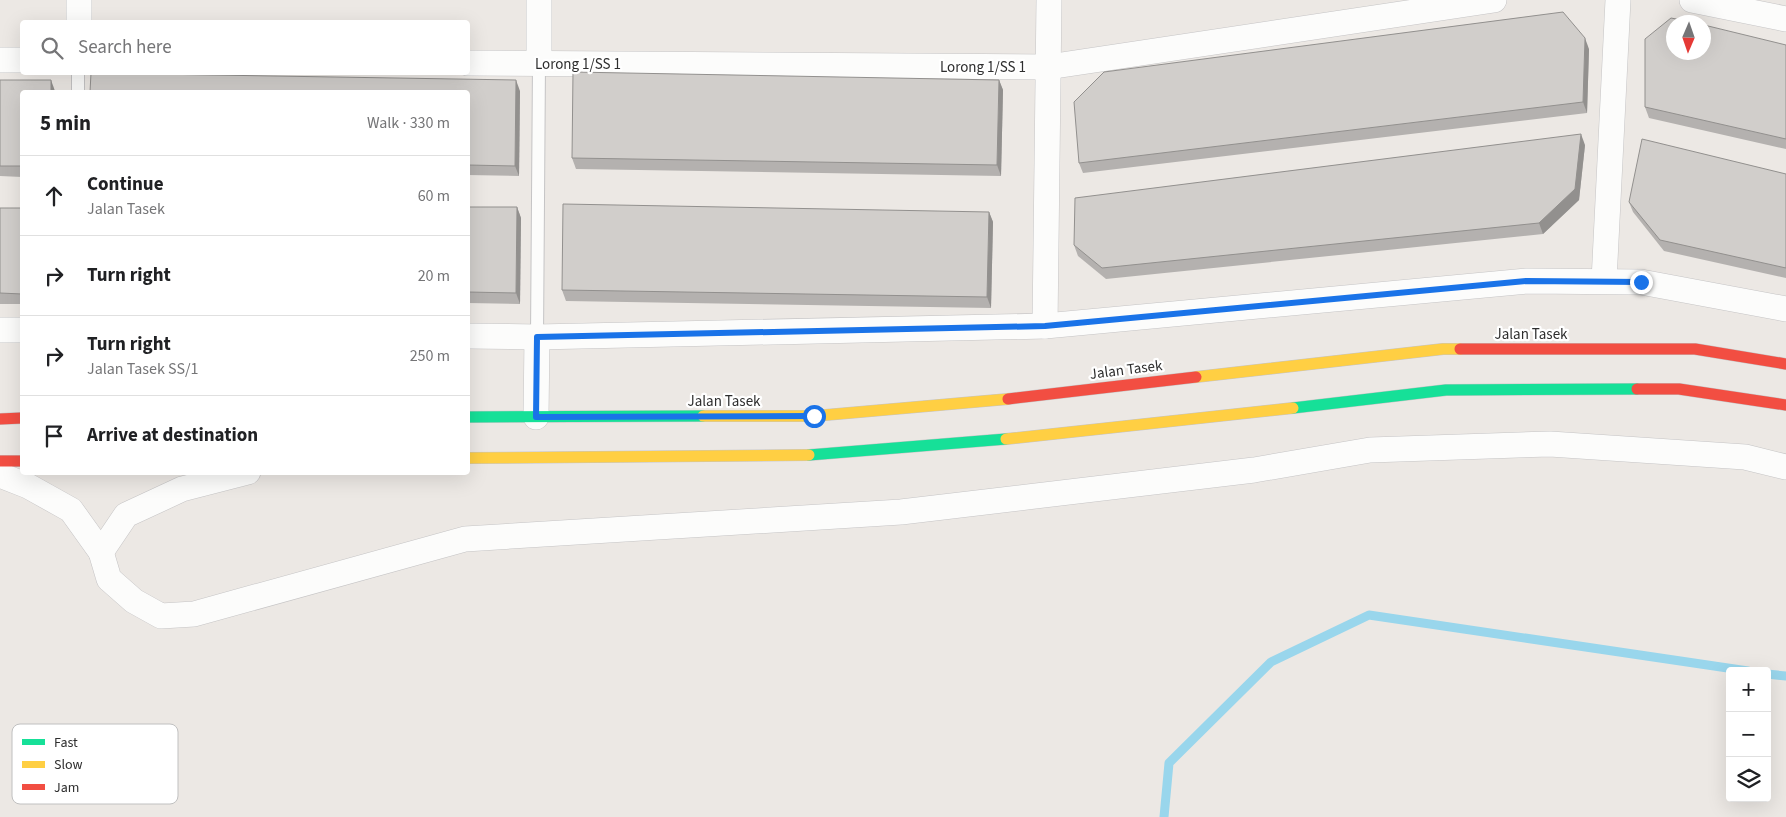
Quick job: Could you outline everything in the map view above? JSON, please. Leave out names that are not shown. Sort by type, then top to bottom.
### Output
[{"type":"main road","name":"Jalan Tasek","points":[[470,417],[814,416],[1025,397],[1443,349],[1695,349],[1786,364]]},
{"type":"main road","points":[[470,458],[816,455],[1055,435],[1446,390],[1678,390],[1786,404]]},
{"type":"main road","points":[[0,419],[20,418]]},
{"type":"main road","points":[[0,461],[20,461]]},
{"type":"street","points":[[79,0],[79,20]]},
{"type":"street","points":[[539,0],[539,64]]},
{"type":"street","points":[[1045,326],[1049,0]]},
{"type":"street","name":"Lorong 1/SS 1","points":[[470,63],[1048,67],[1494,0]]},
{"type":"street","points":[[1604,281],[1618,0]]},
{"type":"street","points":[[1692,0],[1786,19]]},
{"type":"street","points":[[0,60],[20,60]]},
{"type":"street","points":[[470,336],[537,337],[1045,326],[1526,281],[1641,282],[1786,309]]},
{"type":"street","points":[[0,330],[20,330]]},
{"type":"street","points":[[536,417],[537,337]]},
{"type":"street","points":[[0,474],[28,486],[71,510],[101,552],[109,579],[134,601],[161,616],[194,614],[465,539],[901,512],[1254,470],[1370,450],[1550,444],[1745,457],[1786,467]]},
{"type":"street","points":[[101,552],[126,515],[182,489],[236,475]]},
{"type":"lane","points":[[537,337],[539,64]]},
{"type":"lane","points":[[78,75],[78,90]]},
{"type":"building","points":[[1563,12],[1585,38],[1583,102],[1079,163],[1074,102],[1104,72]]},
{"type":"building","points":[[1666,22],[1666,60],[1711,60],[1711,27],[1786,45],[1786,139],[1645,107],[1645,39]]},
{"type":"building","points":[[573,72],[999,80],[997,165],[572,158]]},
{"type":"building","points":[[91,75],[516,80],[515,166],[470,165],[470,90],[90,90]]},
{"type":"building","points":[[0,80],[51,80],[51,90],[20,90],[20,166],[0,166]]},
{"type":"building","points":[[1581,134],[1575,189],[1539,223],[1102,268],[1074,245],[1075,198]]},
{"type":"building","points":[[1642,139],[1786,174],[1786,268],[1660,240],[1629,202]]},
{"type":"building","points":[[563,204],[989,212],[987,297],[562,290]]},
{"type":"building","points":[[470,207],[517,207],[516,293],[470,292]]},
{"type":"building","points":[[0,208],[20,208],[20,294],[0,293]]},
{"type":"waterway","points":[[1164,817],[1169,763],[1271,662],[1369,615],[1726,668]]},
{"type":"waterway","points":[[1771,674],[1786,676]]},
{"type":"traffic: fast","points":[[1293,408],[1446,390],[1637,389]]},
{"type":"traffic: fast","points":[[470,417],[703,416]]},
{"type":"traffic: fast","points":[[809,455],[1006,439]]},
{"type":"traffic: slow","points":[[1196,377],[1443,349],[1460,349]]},
{"type":"traffic: slow","points":[[703,416],[814,416],[1008,399]]},
{"type":"traffic: slow","points":[[1006,439],[1293,408]]},
{"type":"traffic: slow","points":[[470,458],[809,455]]},
{"type":"traffic: jam","points":[[1460,349],[1695,349],[1786,364]]},
{"type":"traffic: jam","points":[[1008,399],[1196,377]]},
{"type":"traffic: jam","points":[[1637,389],[1679,389],[1786,405]]},
{"type":"traffic: jam","points":[[0,419],[20,418]]},
{"type":"traffic: jam","points":[[0,461],[20,461]]},
{"type":"route","points":[[814,416],[536,417],[537,337],[1045,326],[1526,281],[1641,282]]}]
